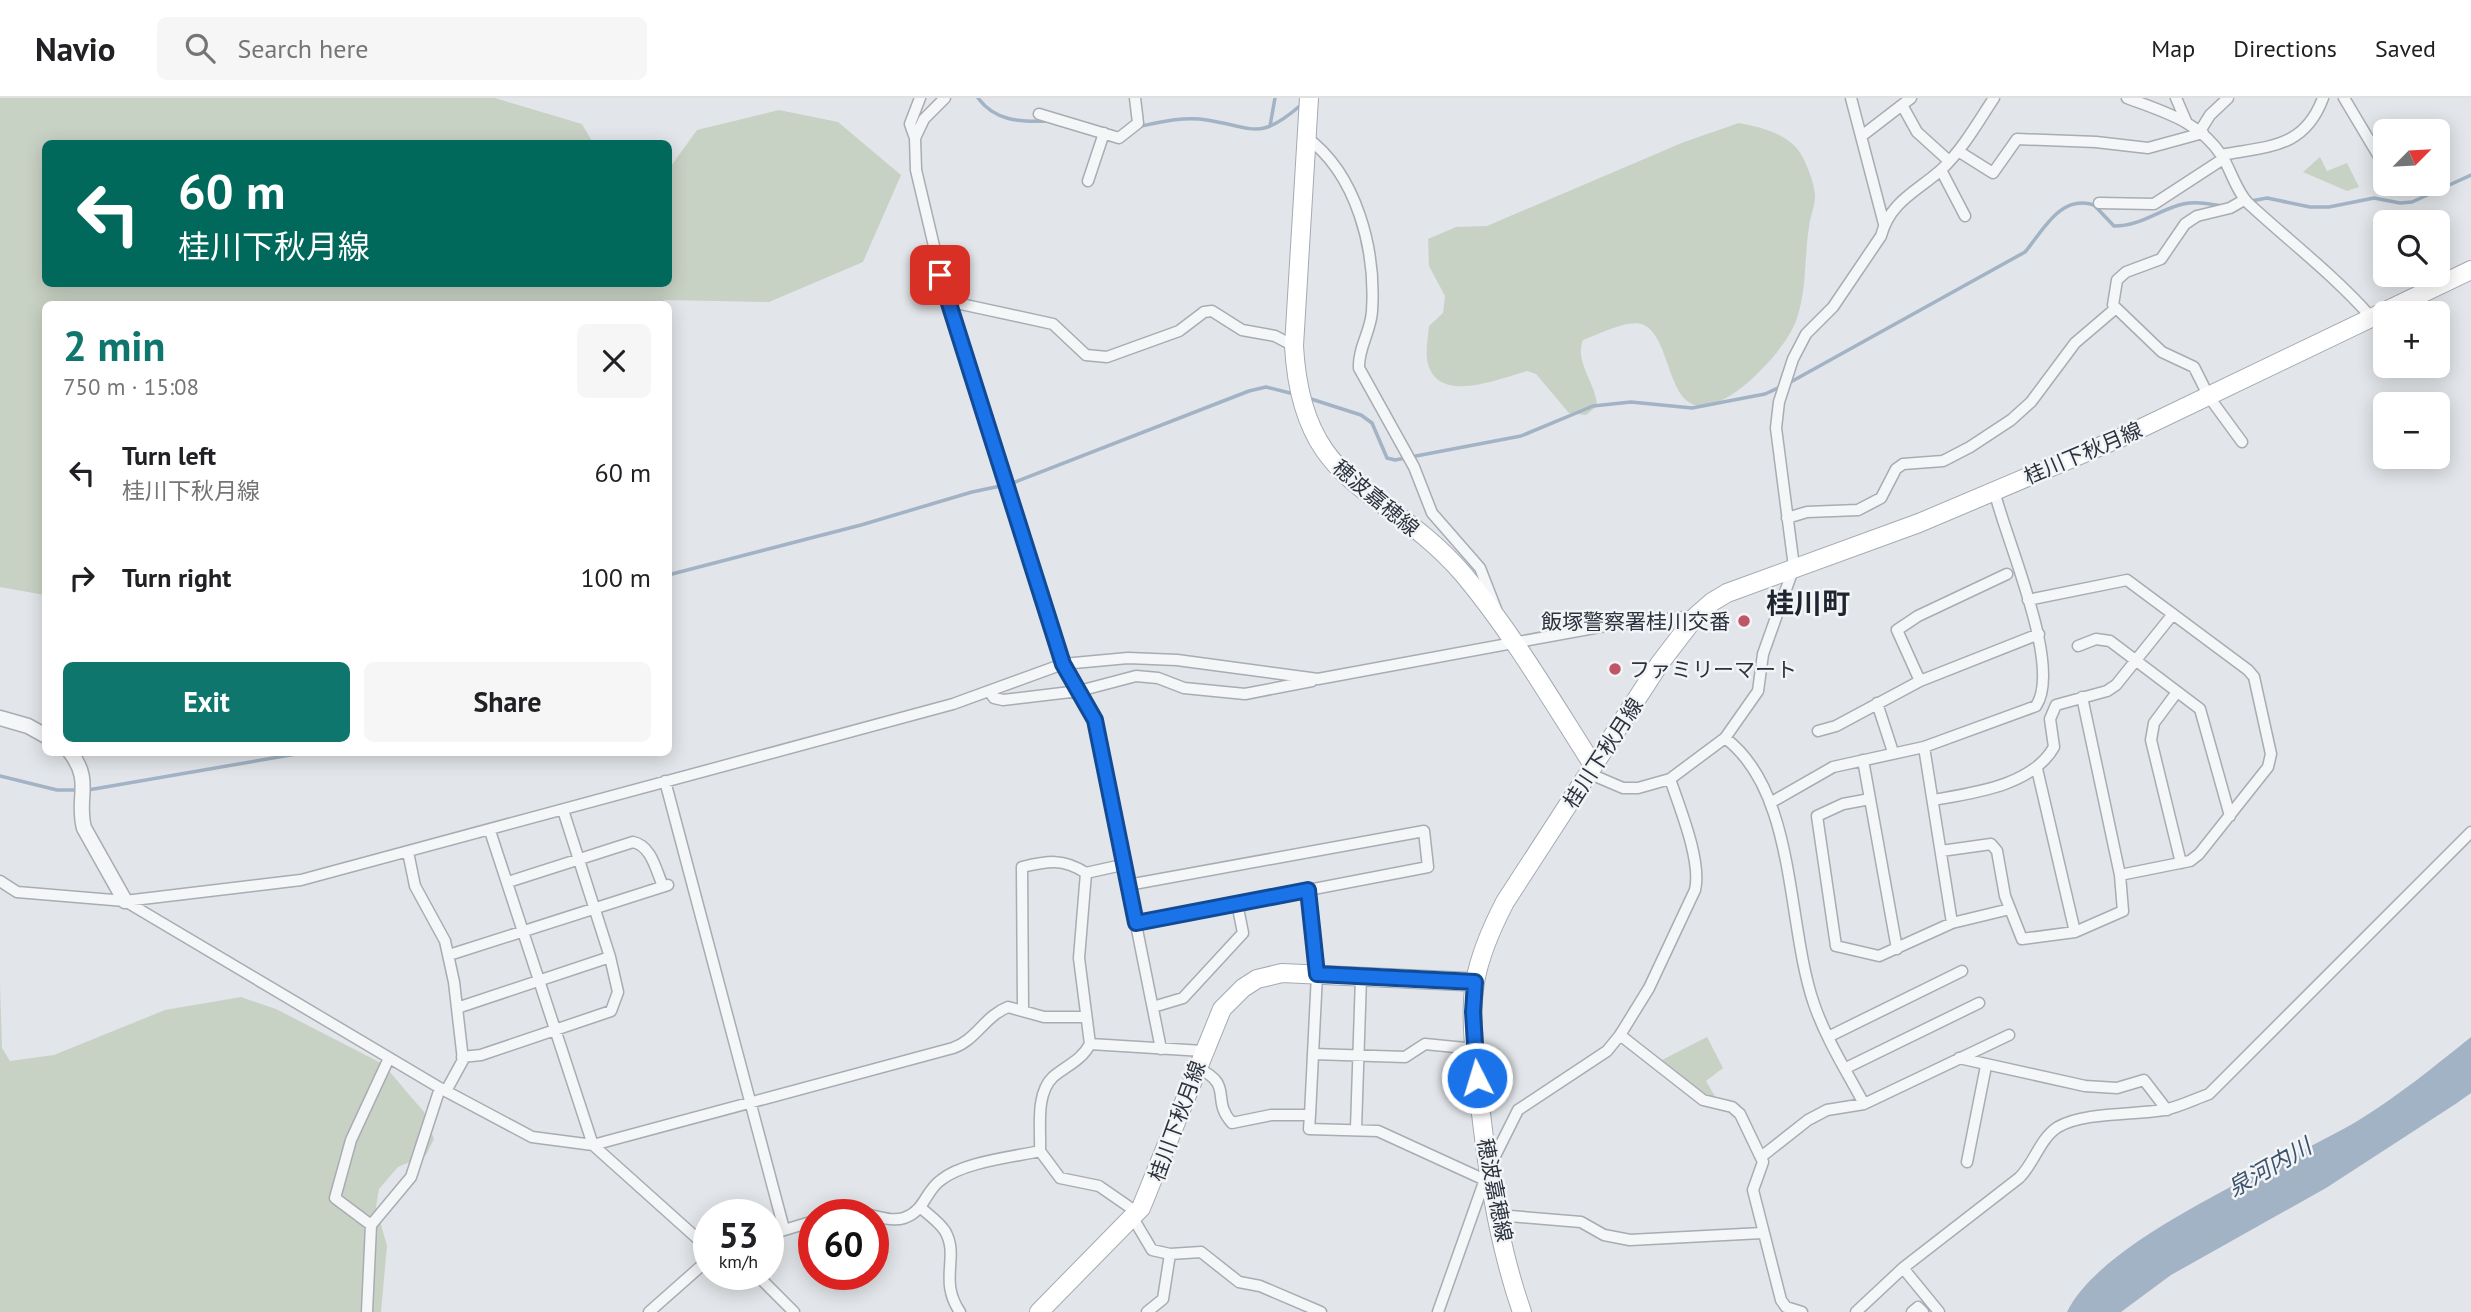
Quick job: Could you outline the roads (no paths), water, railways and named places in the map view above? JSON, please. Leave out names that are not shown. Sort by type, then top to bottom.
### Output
[{"type":"main road","name":"穂波嘉穂線","points":[[1309,98],[1294,346],[1296,384],[1302,407],[1325,453],[1341,473],[1441,552],[1498,615],[1591,769]]},
{"type":"main road","name":"桂川下秋月線","points":[[1039,1312],[1135,1215],[1156,1178],[1222,1009],[1242,988],[1270,975],[1317,974],[1475,982],[1491,930],[1505,902],[1660,663],[1696,615],[1727,593],[1919,523],[2208,397],[2471,270]]},
{"type":"main road","name":"穂波嘉穂線","points":[[1475,982],[1475,1049],[1487,1174],[1522,1312]]},
{"type":"street","points":[[920,98],[910,124],[915,138],[916,170],[947,301],[1063,664],[1095,720],[1161,1049]]},
{"type":"street","points":[[915,138],[924,119],[945,98]]},
{"type":"street","points":[[1039,114],[1119,138],[1138,123],[1136,98]]},
{"type":"street","points":[[1851,98],[1863,135],[1884,224]]},
{"type":"street","points":[[1591,769],[1623,788],[1638,788],[1670,779],[1725,738],[1758,691],[1763,654],[1794,568],[1776,428],[1779,402],[1793,359],[1806,334],[1833,307],[1881,236],[1884,224],[1905,197],[1945,166],[1994,98]]},
{"type":"street","points":[[2127,98],[2186,121],[2202,132],[2222,157],[2244,200],[2354,297],[2371,317]]},
{"type":"street","points":[[2176,98],[2186,121]]},
{"type":"street","points":[[1958,151],[1993,173],[2017,139],[2148,148],[2202,132],[2210,115],[2228,98]]},
{"type":"street","points":[[2099,204],[2154,204],[2222,157],[2282,144],[2308,128],[2323,98]]},
{"type":"street","points":[[2344,98],[2373,147]]},
{"type":"street","points":[[1863,135],[1907,101],[1917,132],[1945,166],[1965,216]]},
{"type":"street","points":[[1088,181],[1104,133]]},
{"type":"street","points":[[1306,136],[1330,159],[1362,218],[1371,274],[1372,313],[1359,358],[1360,368],[1414,467],[1432,513],[1480,568],[1498,615]]},
{"type":"street","points":[[2242,442],[2208,397],[2194,367],[2162,352],[2116,308],[2114,291],[2117,280],[2126,272],[2161,259],[2185,224],[2197,216],[2230,208],[2244,200]]},
{"type":"street","points":[[947,301],[1053,324],[1086,355],[1107,357],[1121,354],[1179,331],[1204,312],[1212,311],[1242,330],[1275,336],[1294,346]]},
{"type":"street","points":[[1787,518],[1807,512],[1858,510],[1881,498],[1896,469],[1903,464],[1944,461],[1970,447],[2011,420],[2031,402],[2075,343],[2116,308]]},
{"type":"street","points":[[1770,803],[1833,767],[1924,747],[2036,706],[2043,690],[2039,634],[1994,490]]},
{"type":"street","points":[[1920,681],[1897,630],[1918,616],[2007,574]]},
{"type":"street","points":[[2028,600],[2121,579],[2134,584],[2248,670],[2256,687],[2271,761],[2199,855],[2181,863],[2120,875]]},
{"type":"street","points":[[1933,800],[1992,787],[2037,769],[2054,747],[2052,710],[2056,705],[2106,691],[2116,685],[2173,614]]},
{"type":"street","points":[[989,691],[994,698],[1003,700],[1079,691],[1136,676],[1158,678],[1184,688],[1245,694],[1616,624],[1696,615]]},
{"type":"street","points":[[1818,731],[1836,726],[1920,681],[2039,634]]},
{"type":"street","points":[[2078,646],[2104,638],[2200,709],[2230,816]]},
{"type":"street","points":[[0,881],[17,891],[125,901],[301,880],[953,704],[1063,664],[1128,657],[1177,660],[1318,680]]},
{"type":"street","points":[[2177,692],[2154,723],[2151,740],[2181,863]]},
{"type":"street","points":[[1941,851],[1991,844],[1997,851],[2010,909],[2022,939],[2075,932],[2123,911],[2120,875],[2082,697]]},
{"type":"street","points":[[1877,703],[1893,752]]},
{"type":"street","points":[[0,718],[28,726],[42,734]]},
{"type":"street","points":[[1725,738],[1742,751],[1755,768],[1770,803],[1782,846],[1807,979],[1815,1006],[1864,1104]]},
{"type":"street","points":[[1924,747],[1952,923]]},
{"type":"street","points":[[73,756],[84,776],[84,828],[125,901],[443,1090],[532,1137],[593,1145],[953,1048],[969,1040],[999,1010],[1014,1006],[1044,1017],[1086,1017]]},
{"type":"street","points":[[1863,760],[1897,949]]},
{"type":"street","points":[[2037,769],[2075,932]]},
{"type":"street","points":[[1437,1312],[1487,1174],[1518,1110],[1606,1051],[1620,1035],[1649,988],[1697,883],[1689,842],[1670,779]]},
{"type":"street","points":[[665,781],[776,1199]]},
{"type":"street","points":[[1870,799],[1843,804],[1817,816],[1836,946],[1872,956],[1897,949],[1952,923],[2010,909]]},
{"type":"street","points":[[462,1057],[481,1055],[615,1007],[618,982],[563,810]]},
{"type":"street","points":[[490,831],[593,1145],[693,1235]]},
{"type":"street","points":[[1128,885],[1424,831],[1428,867],[1136,923]]},
{"type":"street","points":[[1856,1312],[1903,1268],[2020,1178],[2028,1170],[2047,1136],[2057,1128],[2077,1120],[2167,1110],[2209,1094],[2471,832]]},
{"type":"street","points":[[449,955],[665,886],[648,852],[639,843],[628,843],[508,882]]},
{"type":"street","points":[[366,1312],[372,1225],[411,1178],[443,1090],[461,1068],[457,1008],[449,955],[438,926],[415,886],[408,852]]},
{"type":"street","points":[[1023,1009],[1022,867],[1054,860],[1073,864],[1086,873],[1122,865]]},
{"type":"street","points":[[1086,873],[1079,958],[1090,1044],[1082,1055],[1052,1078],[1045,1088],[1041,1101],[1040,1152],[1051,1170],[1060,1178],[1099,1186],[1135,1215],[1146,1245],[1160,1254],[1201,1252],[1240,1282],[1260,1286],[1321,1312]]},
{"type":"street","points":[[1308,890],[1317,974],[1308,1129],[1378,1131],[1487,1174]]},
{"type":"street","points":[[1153,1007],[1183,998],[1243,933],[1237,903]]},
{"type":"street","points":[[457,1008],[610,957]]},
{"type":"street","points":[[1829,1036],[1962,971]]},
{"type":"street","points":[[1356,1129],[1361,977]]},
{"type":"street","points":[[1846,1069],[1979,1003]]},
{"type":"street","points":[[1620,1035],[1703,1100],[1732,1107],[1740,1114],[1761,1157],[1762,1171],[1753,1190],[1781,1300],[1787,1307],[1802,1312]]},
{"type":"street","points":[[1761,1157],[1808,1120],[1826,1111],[1864,1104],[2009,1035]]},
{"type":"street","points":[[1090,1044],[1161,1049],[1201,1059],[1221,1086],[1225,1115],[1232,1123],[1271,1115],[1310,1115]]},
{"type":"street","points":[[1313,1055],[1405,1057],[1425,1044],[1475,1049]]},
{"type":"street","points":[[372,1225],[335,1198],[351,1140],[389,1058]]},
{"type":"street","points":[[1959,1058],[2085,1086],[2118,1088],[2144,1080],[2167,1110]]},
{"type":"street","points":[[1968,1162],[1986,1066]]},
{"type":"street","points":[[889,1217],[900,1219],[914,1214],[921,1208],[938,1181],[946,1176],[986,1162],[1040,1152]]},
{"type":"street","points":[[921,1208],[940,1224],[949,1240],[948,1286],[960,1312]]},
{"type":"street","points":[[1498,1215],[1581,1222],[1604,1235],[1629,1240],[1762,1233]]},
{"type":"street","points":[[784,1229],[798,1225]]},
{"type":"street","points":[[1147,1312],[1163,1299],[1170,1254]]},
{"type":"street","points":[[1903,1268],[1939,1312]]},
{"type":"street","points":[[649,1312],[693,1273]]},
{"type":"street","points":[[772,1290],[794,1312]]},
{"type":"street","points":[[1912,1312],[1918,1307],[1923,1312]]},
{"type":"water","points":[[2471,1037],[2471,1093],[2457,1103],[2326,1188],[2171,1275],[2121,1312],[2067,1312],[2087,1284],[2118,1256],[2156,1230],[2198,1204],[2359,1120],[2402,1091]]},
{"type":"waterway","points":[[978,98],[1000,116],[1027,121],[1047,121]]},
{"type":"waterway","points":[[1270,126],[1275,98]]},
{"type":"waterway","points":[[1137,127],[1190,119],[1247,128],[1266,128],[1301,105]]},
{"type":"waterway","points":[[2251,201],[2267,198],[2310,207],[2329,207],[2374,198],[2400,203],[2412,202],[2471,175]]},
{"type":"waterway","points":[[1787,384],[2025,252],[2054,216],[2071,205],[2094,205],[2114,226],[2141,221],[2183,204],[2223,206]]},
{"type":"waterway","points":[[672,574],[1010,484],[1249,391],[1266,387],[1294,394]]},
{"type":"waterway","points":[[1308,398],[1361,415],[1372,423],[1387,458],[1395,460],[1521,436],[1593,406],[1631,402],[1692,408],[1765,394],[1780,387]]},
{"type":"waterway","points":[[88,790],[285,756]]},
{"type":"waterway","points":[[0,776],[57,790],[80,790]]},
{"type":"place","name":"飯塚警察署桂川交番","points":[[1744,621]]},
{"type":"place","name":"ファミリーマート","points":[[1615,669]]},
{"type":"district","name":"桂川町","points":[[1808,602]]},
{"type":"water label","name":"泉河内川","points":[[2269,1167]]}]
